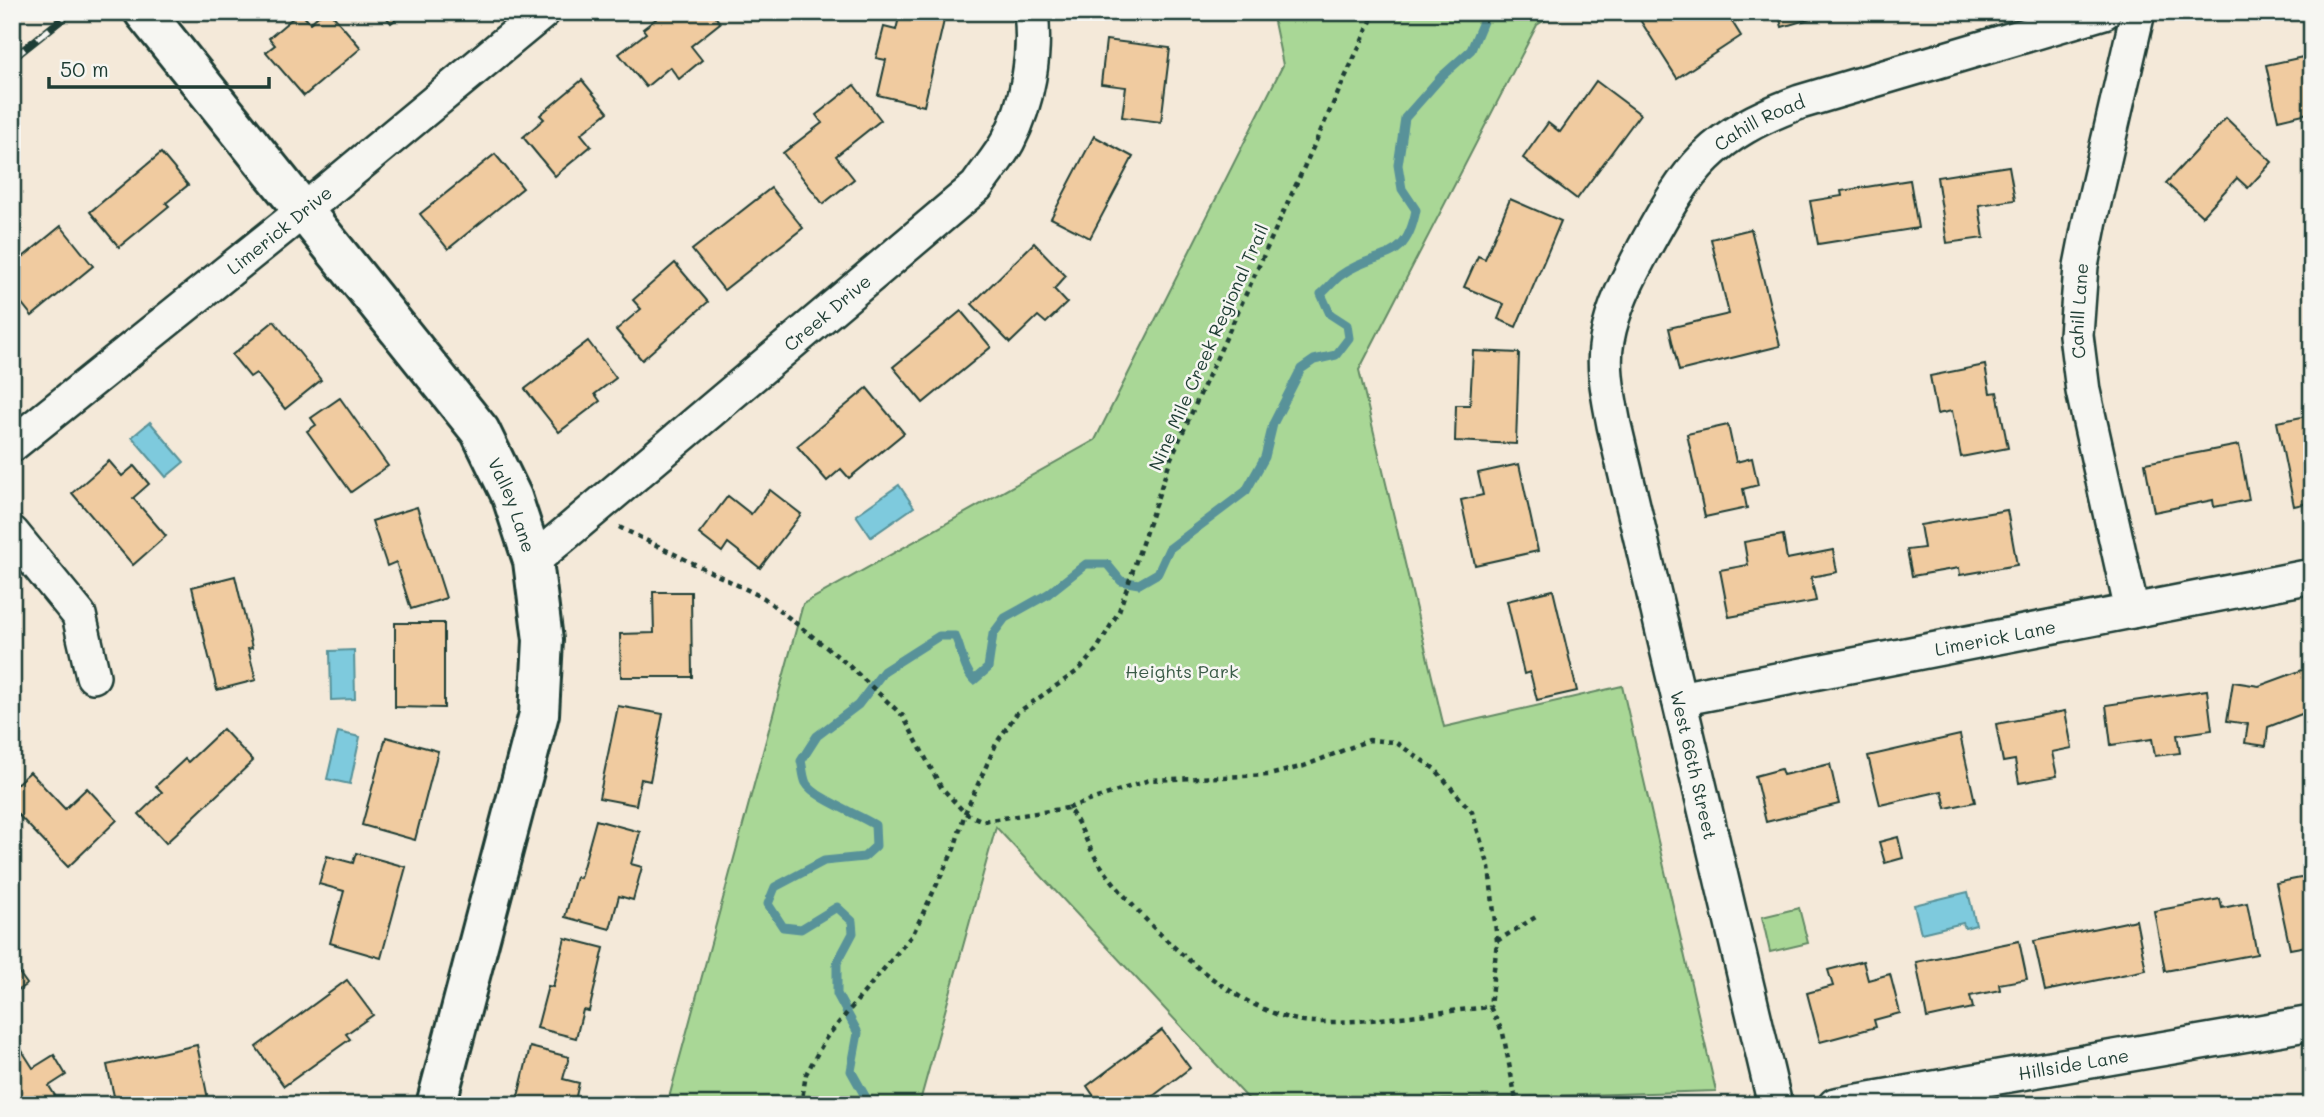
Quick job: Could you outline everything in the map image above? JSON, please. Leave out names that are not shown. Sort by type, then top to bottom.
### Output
[{"type":"street","name":"Valley Lane","points":[[145,12],[480,431],[512,497],[533,561],[543,640],[539,715],[436,1105]]},
{"type":"street","name":"Limerick Drive","points":[[12,445],[303,211],[543,12]]},
{"type":"street","name":"Creek Drive","points":[[533,561],[977,186],[1008,140],[1027,90],[1034,34],[1031,12]]},
{"type":"street","name":"Cahill Road","points":[[1614,425],[1606,384],[1606,343],[1615,305],[1672,197],[1696,164],[1726,138],[1761,117],[1800,102],[2104,12]]},
{"type":"street","name":"Cahill Lane","points":[[2132,611],[2083,391],[2076,335],[2081,266],[2138,12]]},
{"type":"street","name":"West 66th Street","points":[[1614,425],[1775,1105]]},
{"type":"street","points":[[12,533],[79,615],[93,676]]},
{"type":"street","name":"Limerick Lane","points":[[1679,699],[2312,576]]},
{"type":"street","name":"Hillside Lane","points":[[1835,1105],[2312,1023]]},
{"type":"path","name":"Nine Mile Creek Regional Trail","points":[[801,1105],[806,1074],[825,1038],[913,934],[954,849],[965,813],[997,742],[1017,713],[1079,670],[1097,649],[1119,611],[1171,458],[1375,12]]},
{"type":"path","points":[[587,515],[612,524],[764,598],[846,663],[903,716],[941,787],[965,813],[983,821],[1068,808],[1149,780],[1269,775],[1304,766],[1369,740],[1395,742],[1435,769],[1472,812],[1489,867],[1497,941],[1490,1007],[1503,1033],[1517,1105]]},
{"type":"path","points":[[1068,808],[1099,862],[1132,903],[1178,951],[1221,986],[1258,1008],[1313,1022],[1490,1007]]},
{"type":"path","points":[[1497,941],[1539,915]]},
{"type":"green space","name":"Heights Park","points":[[1272,12],[1558,12],[1537,25],[1359,370],[1444,727],[1622,686],[1716,1091],[1254,1105],[996,827],[919,1105],[667,1105],[803,604],[1095,440],[1283,65]]},
{"type":"green space","points":[[1799,908],[1808,943],[1770,952],[1762,917]]},
{"type":"water","points":[[150,422],[184,462],[166,477],[132,437]]},
{"type":"water","points":[[899,485],[914,507],[871,537],[856,515]]},
{"type":"water","points":[[354,650],[355,699],[331,700],[330,651]]},
{"type":"water","points":[[338,732],[360,737],[350,784],[327,779]]},
{"type":"water","points":[[1968,892],[1976,925],[1965,928],[1963,923],[1921,933],[1914,905]]},
{"type":"building","points":[[300,12],[310,23],[323,12],[330,12],[361,48],[304,96],[266,52],[275,45],[269,38]]},
{"type":"building","points":[[382,12],[405,12],[391,23]]},
{"type":"building","points":[[665,12],[712,12],[720,23],[691,46],[702,60],[679,79],[670,67],[646,87],[619,54],[646,33],[643,29]]},
{"type":"building","points":[[910,12],[946,12],[924,106],[878,95],[886,60],[876,58],[884,27],[896,30],[900,13],[909,16]]},
{"type":"building","points":[[1635,12],[1726,12],[1741,36],[1677,78]]},
{"type":"building","points":[[1778,12],[1822,12],[1823,15],[1782,27]]},
{"type":"building","points":[[1106,40],[1170,48],[1161,122],[1122,117],[1126,87],[1101,84]]},
{"type":"building","points":[[2303,57],[2305,63],[2312,62],[2312,112],[2278,120],[2266,65]]},
{"type":"building","points":[[582,80],[608,112],[581,134],[591,146],[555,176],[523,137],[544,119],[540,115]]},
{"type":"building","points":[[1596,81],[1640,114],[1577,199],[1523,158],[1548,123],[1560,132]]},
{"type":"building","points":[[854,85],[881,120],[836,156],[854,179],[823,204],[783,153],[822,123],[816,115]]},
{"type":"building","points":[[2226,118],[2272,162],[2248,188],[2237,178],[2202,216],[2166,183]]},
{"type":"building","points":[[1094,136],[1133,157],[1090,238],[1051,218]]},
{"type":"building","points":[[161,153],[188,185],[166,203],[169,206],[119,247],[90,212]]},
{"type":"building","points":[[495,154],[523,188],[448,249],[420,214]]},
{"type":"building","points":[[2009,166],[2015,200],[1979,205],[1984,238],[1947,243],[1937,177]]},
{"type":"building","points":[[1910,180],[1918,228],[1818,244],[1810,201],[1842,196],[1841,191]]},
{"type":"building","points":[[771,188],[803,228],[724,290],[692,250]]},
{"type":"building","points":[[1510,199],[1561,221],[1516,327],[1498,319],[1504,304],[1464,287],[1478,256],[1485,259]]},
{"type":"building","points":[[61,226],[93,266],[32,316],[12,291],[12,266]]},
{"type":"building","points":[[1751,229],[1780,346],[1679,371],[1669,328],[1729,314],[1711,239]]},
{"type":"building","points":[[1034,243],[1066,276],[1054,289],[1067,303],[1046,323],[1038,316],[1010,343],[972,304]]},
{"type":"building","points":[[675,263],[708,302],[642,360],[616,330],[641,309],[633,300]]},
{"type":"building","points":[[961,311],[991,347],[923,403],[893,367]]},
{"type":"building","points":[[274,321],[321,380],[285,409],[256,373],[250,377],[232,355]]},
{"type":"building","points":[[588,341],[616,378],[595,394],[600,401],[559,432],[525,389]]},
{"type":"building","points":[[1473,351],[1519,353],[1516,444],[1455,441],[1456,405],[1470,405]]},
{"type":"building","points":[[1985,365],[1990,393],[1997,392],[2008,448],[1961,457],[1952,411],[1937,414],[1930,376]]},
{"type":"building","points":[[867,388],[904,433],[849,478],[841,469],[827,481],[797,446]]},
{"type":"building","points":[[340,398],[388,466],[351,492],[307,431],[316,425],[311,418]]},
{"type":"building","points":[[2312,415],[2312,502],[2294,506],[2277,422]]},
{"type":"building","points":[[1728,425],[1736,462],[1752,458],[1758,485],[1743,489],[1747,508],[1705,517],[1687,434]]},
{"type":"building","points":[[2239,445],[2249,500],[2214,507],[2213,500],[2154,512],[2145,463]]},
{"type":"building","points":[[109,461],[122,476],[134,466],[149,484],[133,498],[166,536],[133,565],[72,493]]},
{"type":"building","points":[[1519,464],[1538,551],[1475,565],[1461,500],[1483,495],[1478,473]]},
{"type":"building","points":[[770,490],[801,514],[760,568],[728,543],[722,552],[699,534],[728,496],[751,514]]},
{"type":"building","points":[[417,507],[446,598],[411,609],[396,562],[387,566],[372,521]]},
{"type":"building","points":[[2007,510],[2017,565],[1960,575],[1959,568],[1912,576],[1907,550],[1924,548],[1920,525]]},
{"type":"building","points":[[1783,535],[1787,559],[1833,550],[1837,572],[1811,577],[1816,601],[1729,617],[1720,570],[1748,565],[1744,542]]},
{"type":"building","points":[[235,576],[252,648],[248,649],[256,680],[217,690],[192,587]]},
{"type":"building","points":[[1553,590],[1577,691],[1537,700],[1530,672],[1524,674],[1507,601]]},
{"type":"building","points":[[653,592],[691,592],[692,677],[621,677],[620,634],[654,633]]},
{"type":"building","points":[[395,623],[444,623],[444,708],[395,707]]},
{"type":"building","points":[[2305,669],[2312,688],[2312,710],[2268,727],[2266,746],[2245,743],[2248,724],[2227,721],[2233,682],[2259,686]]},
{"type":"building","points":[[2207,690],[2212,730],[2177,735],[2180,753],[2155,756],[2152,739],[2111,745],[2106,705]]},
{"type":"building","points":[[618,706],[663,714],[650,781],[641,779],[636,805],[599,798]]},
{"type":"building","points":[[2065,711],[2072,748],[2052,752],[2057,776],[2019,783],[2015,760],[2003,762],[1996,724]]},
{"type":"building","points":[[223,729],[253,761],[166,843],[139,814],[162,792],[156,786],[185,759],[188,762]]},
{"type":"building","points":[[1960,735],[1975,802],[1946,808],[1942,791],[1880,805],[1868,756]]},
{"type":"building","points":[[386,737],[438,751],[415,840],[362,825]]},
{"type":"building","points":[[1830,764],[1839,804],[1766,822],[1755,776],[1781,769],[1783,775]]},
{"type":"building","points":[[30,772],[65,809],[87,788],[117,820],[68,867],[12,808],[12,788]]},
{"type":"building","points":[[596,820],[640,832],[631,864],[642,867],[633,900],[619,896],[610,929],[565,917],[576,877],[580,878]]},
{"type":"building","points":[[1898,837],[1903,858],[1885,863],[1879,842]]},
{"type":"building","points":[[356,853],[406,867],[381,958],[330,943],[344,891],[319,884],[327,856],[353,863]]},
{"type":"building","points":[[2306,877],[2312,894],[2312,945],[2290,949],[2276,883]]},
{"type":"building","points":[[2220,899],[2222,908],[2247,903],[2257,954],[2165,971],[2154,911]]},
{"type":"building","points":[[2136,920],[2146,970],[2045,991],[2034,941]]},
{"type":"building","points":[[565,938],[604,948],[589,1011],[583,1010],[576,1038],[537,1028],[548,986],[553,987]]},
{"type":"building","points":[[2019,941],[2027,979],[1999,984],[2000,990],[1970,996],[1973,1008],[1927,1018],[1916,962]]},
{"type":"building","points":[[1863,961],[1868,980],[1890,974],[1900,1013],[1874,1020],[1876,1027],[1820,1042],[1807,993],[1833,986],[1828,970]]},
{"type":"building","points":[[12,963],[27,984],[12,994]]},
{"type":"building","points":[[347,980],[373,1015],[346,1034],[350,1039],[284,1086],[256,1047]]},
{"type":"building","points":[[1162,1030],[1190,1068],[1144,1103],[1146,1105],[1100,1105],[1087,1086]]},
{"type":"building","points":[[12,1035],[33,1068],[54,1055],[66,1075],[49,1086],[61,1105],[12,1105]]},
{"type":"building","points":[[197,1045],[208,1099],[182,1105],[116,1105],[107,1065]]},
{"type":"building","points":[[530,1047],[569,1057],[563,1079],[579,1083],[574,1105],[516,1105]]},
{"type":"waterway","points":[[870,1105],[851,1071],[858,1033],[837,994],[837,963],[853,933],[852,921],[837,907],[801,929],[783,927],[768,904],[775,887],[824,861],[864,857],[876,846],[875,825],[811,789],[805,781],[801,761],[817,736],[858,705],[884,671],[939,636],[955,636],[967,670],[974,680],[988,668],[993,634],[1005,618],[1048,594],[1086,564],[1107,564],[1121,581],[1139,584],[1158,573],[1169,549],[1246,491],[1265,457],[1273,424],[1301,369],[1314,360],[1336,355],[1349,338],[1347,325],[1330,314],[1321,294],[1341,275],[1389,254],[1405,240],[1416,210],[1402,189],[1398,165],[1405,118],[1442,76],[1471,50],[1487,12]]},
{"type":"railway","points":[[12,59],[71,12]]}]
